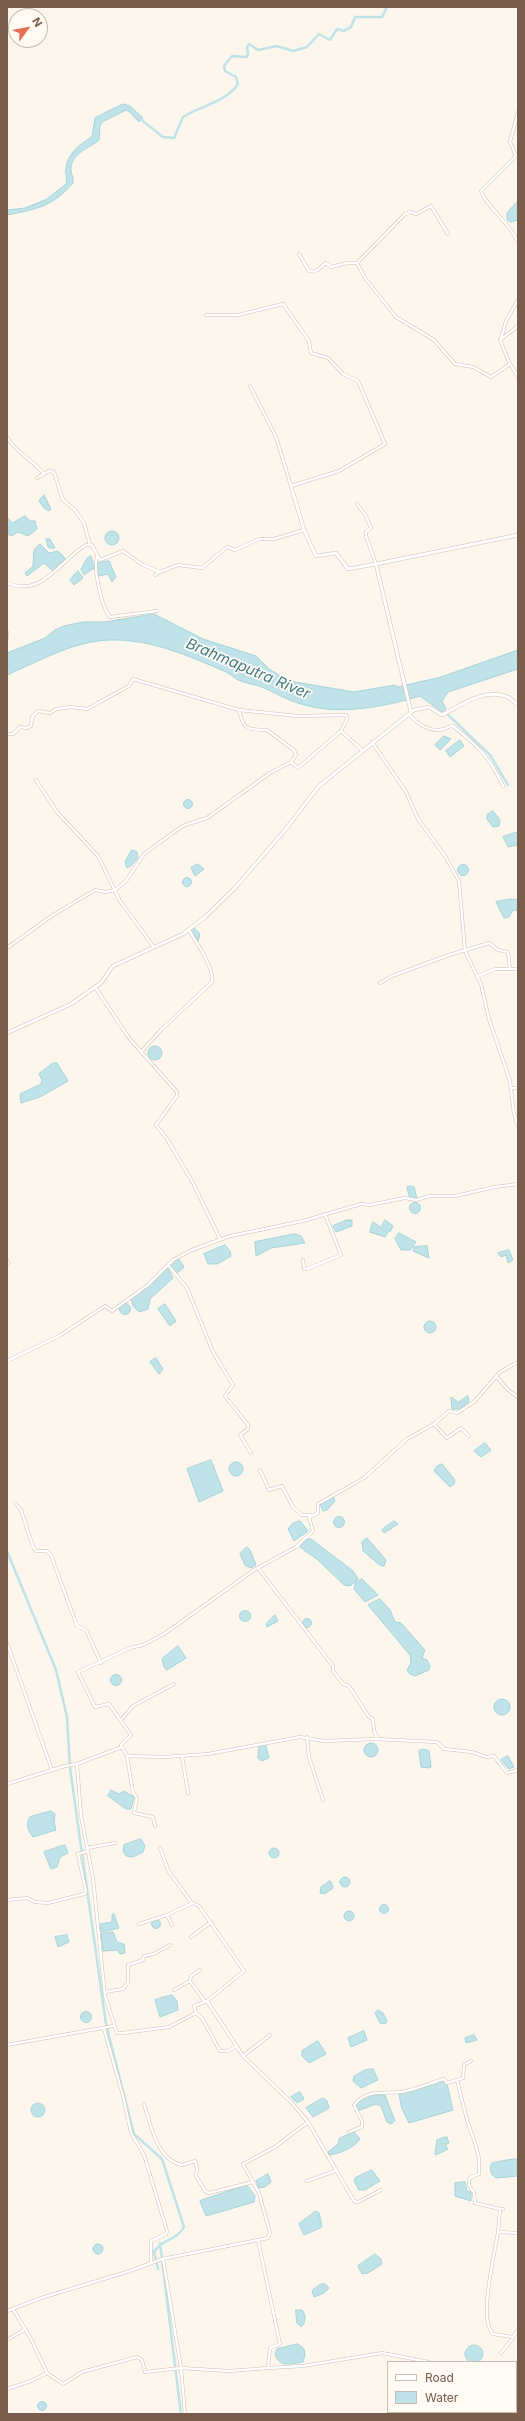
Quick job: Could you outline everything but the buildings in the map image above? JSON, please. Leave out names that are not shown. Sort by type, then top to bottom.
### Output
[{"type":"street","points":[[518,112],[510,142],[516,156],[481,190],[486,203],[505,223],[518,243]]},
{"type":"street","points":[[357,264],[386,235],[391,227],[409,212],[416,214],[432,206],[448,234]]},
{"type":"street","points":[[299,254],[312,272],[318,270],[326,263],[331,267],[347,263],[357,264]]},
{"type":"street","points":[[357,264],[365,278],[393,314],[434,340],[455,364],[473,367],[491,377],[510,364]]},
{"type":"street","points":[[518,300],[506,322],[500,345],[518,377]]},
{"type":"street","points":[[206,315],[238,315],[283,304],[309,341],[311,353],[328,358],[343,374],[356,379],[359,384],[385,444],[339,471],[291,486]]},
{"type":"street","points":[[501,338],[518,326]]},
{"type":"street","points":[[250,386],[276,436],[304,530],[316,556],[336,552],[348,568],[376,564],[518,536]]},
{"type":"street","points":[[7,437],[12,446],[31,460],[44,474]]},
{"type":"street","points":[[37,478],[50,471],[54,472],[64,500],[75,510],[84,523],[90,544],[98,557],[104,560],[123,551],[137,561],[159,572]]},
{"type":"street","points":[[357,504],[370,523],[371,528],[366,532],[366,536],[376,564],[409,702],[410,713],[415,722],[430,728],[444,729],[453,726],[474,744],[494,765],[504,786]]},
{"type":"street","points":[[155,575],[159,572],[182,564],[202,568],[227,547],[234,550],[259,539],[274,539],[304,530]]},
{"type":"street","points":[[7,583],[20,587],[39,582],[57,571],[79,549],[90,544]]},
{"type":"street","points":[[98,557],[96,570],[105,609],[110,617],[157,611]]},
{"type":"street","points":[[7,632],[7,638]]},
{"type":"street","points":[[7,734],[13,734],[20,727],[29,728],[32,717],[38,711],[48,713],[71,707],[87,709],[129,686],[133,679],[239,710],[298,716],[346,715],[347,719],[341,731],[300,768],[292,762]]},
{"type":"street","points":[[7,1033],[71,1004],[101,983],[111,967],[189,930],[224,899],[285,830],[319,786],[410,713],[422,707],[429,707],[443,714],[467,700],[474,700],[490,693],[506,696],[518,705]]},
{"type":"street","points":[[7,948],[53,915],[95,890],[106,892],[115,890],[126,881],[144,854],[177,830],[185,825],[207,818],[270,773],[292,762],[296,755],[294,750],[267,730],[255,731],[246,728],[239,710]]},
{"type":"street","points":[[341,731],[363,751]]},
{"type":"street","points":[[372,742],[406,792],[418,819],[445,856],[458,880],[465,951],[478,976],[511,1088],[514,1114],[518,1126]]},
{"type":"street","points":[[36,780],[57,812],[98,856],[128,913],[153,946]]},
{"type":"street","points":[[141,1052],[161,1030],[212,982],[213,978],[205,958],[189,930]]},
{"type":"street","points":[[380,984],[392,976],[449,955],[489,943],[495,945],[498,950],[508,952],[510,969]]},
{"type":"street","points":[[478,976],[495,969],[518,969]]},
{"type":"street","points":[[94,987],[141,1052],[177,1092],[177,1096],[156,1125],[170,1144],[193,1183],[220,1239]]},
{"type":"street","points":[[511,1088],[518,1088]]},
{"type":"street","points":[[7,1361],[59,1336],[105,1306],[112,1311],[148,1285],[168,1265],[183,1254],[220,1239],[277,1227],[361,1204],[369,1205],[405,1198],[416,1200],[430,1196],[455,1196],[495,1187],[518,1184]]},
{"type":"street","points":[[303,1260],[304,1268],[307,1269],[341,1255],[325,1214]]},
{"type":"street","points":[[168,1265],[179,1282],[187,1288],[213,1352],[233,1385],[225,1396],[248,1425],[248,1429],[240,1436],[252,1453]]},
{"type":"street","points":[[260,1470],[269,1490],[280,1485],[293,1507],[301,1514],[311,1515],[318,1513],[317,1505],[320,1502],[364,1478],[407,1439],[434,1424],[449,1411],[457,1413],[474,1402],[496,1376],[518,1362]]},
{"type":"street","points":[[496,1376],[508,1390],[518,1397]]},
{"type":"street","points":[[434,1424],[447,1438],[461,1428],[469,1436]]},
{"type":"street","points":[[16,1504],[21,1510],[33,1547],[36,1551],[47,1551],[50,1555],[77,1626],[86,1630],[102,1663]]},
{"type":"street","points":[[155,1826],[153,1817],[134,1813],[137,1798],[133,1792],[127,1756],[121,1744],[132,1737],[109,1704],[95,1707],[78,1672],[102,1663],[164,1634],[258,1568],[296,1547],[309,1536],[314,1528],[309,1518],[311,1515]]},
{"type":"street","points":[[258,1568],[333,1666],[333,1671],[343,1684],[349,1686],[369,1717],[373,1719],[374,1730],[378,1739]]},
{"type":"street","points":[[7,1643],[52,1770]]},
{"type":"street","points":[[121,1720],[133,1706],[174,1684]]},
{"type":"street","points":[[306,1737],[309,1757],[323,1800]]},
{"type":"street","points":[[127,1756],[182,1756],[208,1754],[306,1737],[324,1741],[378,1739],[437,1742],[444,1749],[472,1752],[486,1757],[494,1756],[507,1773],[518,1770]]},
{"type":"street","points":[[7,1784],[65,1766],[77,1764],[122,1747]]},
{"type":"street","points":[[182,1756],[188,1793]]},
{"type":"street","points":[[77,1764],[85,1851],[93,1878],[105,1992],[112,2027],[117,2032],[123,2033],[169,2027],[196,2013]]},
{"type":"street","points":[[7,1900],[27,1898],[48,1903],[84,1894],[86,1892],[78,1854],[115,1843]]},
{"type":"street","points":[[160,1848],[169,1872],[193,1903],[197,1904],[211,1922],[244,1971],[206,2001],[194,2006],[196,2013],[202,2018],[220,2051],[227,2051],[236,2047]]},
{"type":"street","points":[[139,1924],[167,1915],[193,1903]]},
{"type":"street","points":[[167,1915],[172,1925]]},
{"type":"street","points":[[191,1937],[211,1922]]},
{"type":"street","points":[[105,1992],[123,1989],[128,1982],[128,1965],[143,1960],[144,1956],[154,1954],[170,1944]]},
{"type":"street","points":[[174,1990],[190,1981],[191,1976],[200,1970]]},
{"type":"street","points":[[190,1981],[206,2001],[243,2056],[291,2102],[308,2122],[336,2171],[356,2202],[381,2190]]},
{"type":"street","points":[[7,2045],[112,2027]]},
{"type":"street","points":[[105,2029],[123,2096],[131,2133],[144,2155],[167,2231],[166,2234],[151,2241],[152,2263]]},
{"type":"street","points":[[243,2056],[270,2035]]},
{"type":"street","points":[[349,2132],[362,2126],[362,2121],[354,2105],[366,2096],[373,2092],[401,2092],[444,2079],[447,2083],[463,2078],[464,2065],[471,2061]]},
{"type":"street","points":[[457,2080],[479,2158],[479,2174],[469,2178],[469,2187],[474,2193],[475,2203],[502,2209],[488,2281],[489,2327],[493,2334],[513,2337]]},
{"type":"street","points":[[144,2104],[151,2129],[164,2156],[182,2165],[195,2161],[198,2170],[196,2176],[206,2192],[209,2193],[253,2182]]},
{"type":"street","points":[[7,2311],[41,2298],[163,2259],[268,2238],[270,2233],[259,2193],[243,2164],[275,2147],[308,2122]]},
{"type":"street","points":[[307,2181],[336,2171]]},
{"type":"street","points":[[498,2232],[518,2233]]},
{"type":"street","points":[[258,2240],[280,2344],[270,2348],[268,2368]]},
{"type":"street","points":[[163,2259],[185,2414]]},
{"type":"street","points":[[13,2309],[24,2330],[31,2339],[47,2373],[63,2384],[82,2372],[138,2357],[142,2360],[145,2372],[179,2368],[229,2371],[303,2366],[382,2353],[424,2361]]},
{"type":"street","points":[[7,2340],[24,2330]]},
{"type":"street","points":[[501,2353],[518,2330]]},
{"type":"street","points":[[7,2389],[31,2381],[47,2373]]},
{"type":"water","points":[[123,104],[130,106],[143,118],[139,122],[126,110],[104,121],[100,125],[99,140],[78,154],[72,162],[71,169],[73,183],[65,191],[51,202],[36,209],[7,215],[7,210],[25,208],[47,199],[66,184],[66,168],[69,158],[83,142],[92,137],[95,118]]},
{"type":"water","points":[[518,201],[518,220],[511,222],[507,220],[507,213]]},
{"type":"water","points":[[44,495],[51,509],[49,511],[44,508],[39,501]]},
{"type":"water","points":[[25,516],[30,521],[35,521],[37,529],[28,536],[18,532],[11,536],[8,534],[7,517],[12,523]]},
{"type":"water","points":[[112,531],[117,533],[119,538],[117,543],[112,545],[107,543],[105,538],[107,533]]},
{"type":"water","points":[[46,539],[50,539],[55,548],[49,548]]},
{"type":"water","points":[[40,544],[49,553],[58,551],[65,558],[64,561],[53,571],[44,563],[27,576],[25,573],[33,566],[34,550]]},
{"type":"water","points":[[91,556],[94,568],[84,575],[81,569],[87,558]]},
{"type":"water","points":[[109,561],[116,577],[112,582],[108,574],[99,576],[96,566],[98,563]]},
{"type":"water","points":[[78,571],[83,578],[74,585],[70,580]]},
{"type":"water","name":"Brahmaputra River","points":[[154,614],[203,639],[256,656],[269,669],[289,681],[354,692],[395,685],[398,687],[441,677],[518,650],[518,669],[448,692],[442,701],[446,709],[442,712],[420,696],[391,704],[361,709],[345,710],[315,708],[295,702],[259,686],[238,680],[228,673],[198,660],[155,645],[125,640],[97,641],[83,644],[44,658],[7,675],[7,653],[45,638],[55,630],[64,626],[83,622],[105,622]]},
{"type":"water","points":[[444,736],[451,739],[440,750],[435,745]]},
{"type":"water","points":[[460,740],[464,746],[450,757],[446,751]]},
{"type":"water","points":[[186,800],[190,800],[192,804],[190,808],[186,808],[184,806],[184,802]]},
{"type":"water","points":[[493,811],[500,820],[499,826],[493,827],[487,819],[487,815]]},
{"type":"water","points":[[518,832],[518,845],[508,847],[503,837]]},
{"type":"water","points":[[132,850],[137,852],[138,858],[127,868],[125,862]]},
{"type":"water","points":[[198,864],[204,869],[195,876],[191,868]]},
{"type":"water","points":[[461,865],[465,865],[467,866],[467,874],[461,875],[458,872],[458,868]]},
{"type":"water","points":[[187,877],[192,882],[187,887],[182,882]]},
{"type":"water","points":[[511,899],[518,900],[518,911],[513,910],[509,917],[504,918],[496,902]]},
{"type":"water","points":[[194,928],[200,934],[198,941],[191,931]]},
{"type":"water","points":[[152,1046],[158,1046],[162,1050],[162,1056],[158,1060],[152,1060],[148,1056],[148,1050]]},
{"type":"water","points":[[53,1063],[57,1063],[68,1081],[40,1097],[21,1103],[20,1094],[41,1084],[42,1080],[39,1074]]},
{"type":"water","points":[[407,1187],[414,1187],[417,1198],[409,1196]]},
{"type":"water","points":[[415,1202],[419,1204],[421,1208],[419,1212],[415,1214],[411,1212],[409,1208],[411,1204]]},
{"type":"water","points":[[347,1220],[352,1220],[352,1226],[336,1232],[333,1226]]},
{"type":"water","points":[[385,1220],[393,1226],[390,1232],[382,1226]]},
{"type":"water","points":[[373,1222],[388,1232],[385,1237],[370,1232]]},
{"type":"water","points":[[399,1233],[416,1242],[410,1250],[401,1250],[395,1239]]},
{"type":"water","points":[[295,1234],[301,1236],[305,1243],[271,1248],[256,1256],[255,1242]]},
{"type":"water","points":[[225,1245],[230,1251],[231,1256],[217,1264],[208,1264],[204,1254]]},
{"type":"water","points":[[427,1246],[429,1258],[413,1251],[414,1247]]},
{"type":"water","points":[[509,1250],[513,1260],[508,1263],[506,1255],[501,1257],[498,1253]]},
{"type":"water","points":[[179,1259],[184,1267],[176,1274],[170,1267]]},
{"type":"water","points":[[168,1268],[173,1278],[150,1299],[148,1309],[139,1312],[133,1306],[131,1298],[151,1284]]},
{"type":"water","points":[[125,1303],[129,1305],[131,1309],[129,1313],[125,1315],[121,1313],[119,1309],[121,1305]]},
{"type":"water","points":[[165,1304],[176,1321],[170,1326],[158,1309]]},
{"type":"water","points":[[428,1321],[432,1321],[436,1327],[432,1333],[428,1333],[424,1329],[424,1325]]},
{"type":"water","points":[[156,1358],[163,1369],[159,1374],[150,1362]]},
{"type":"water","points":[[468,1396],[469,1402],[459,1409],[452,1409],[451,1397],[458,1402]]},
{"type":"water","points":[[485,1443],[491,1450],[481,1457],[474,1451]]},
{"type":"water","points":[[211,1460],[223,1491],[199,1502],[187,1469]]},
{"type":"water","points":[[233,1462],[239,1462],[243,1466],[243,1472],[239,1476],[233,1476],[229,1472],[229,1466]]},
{"type":"water","points":[[442,1464],[455,1480],[454,1484],[450,1487],[434,1471],[436,1467]]},
{"type":"water","points":[[333,1495],[335,1501],[327,1510],[323,1511],[320,1504]]},
{"type":"water","points":[[337,1517],[341,1517],[343,1518],[343,1526],[337,1527],[334,1524],[334,1520]]},
{"type":"water","points":[[300,1521],[308,1531],[294,1541],[288,1529],[292,1524]]},
{"type":"water","points":[[394,1521],[398,1524],[384,1533],[382,1530]]},
{"type":"water","points":[[367,1538],[386,1560],[384,1566],[381,1566],[363,1551],[362,1542]]},
{"type":"water","points":[[311,1539],[353,1571],[358,1579],[350,1586],[344,1585],[318,1560],[300,1547],[305,1540]]},
{"type":"water","points":[[247,1547],[250,1550],[256,1565],[251,1568],[245,1565],[240,1554]]},
{"type":"water","points":[[362,1579],[378,1595],[365,1602],[354,1589],[355,1583]]},
{"type":"water","points":[[380,1599],[390,1610],[395,1622],[401,1623],[425,1650],[422,1658],[427,1660],[430,1666],[429,1670],[415,1676],[410,1674],[407,1670],[411,1663],[410,1655],[368,1605]]},
{"type":"water","points":[[245,1610],[249,1612],[251,1616],[249,1620],[245,1622],[241,1620],[239,1616],[241,1612]]},
{"type":"water","points":[[275,1615],[278,1621],[267,1627],[266,1624]]},
{"type":"water","points":[[307,1618],[312,1623],[307,1628],[302,1623]]},
{"type":"water","points":[[178,1646],[186,1658],[167,1670],[164,1667],[162,1659]]},
{"type":"water","points":[[114,1675],[118,1675],[120,1676],[120,1684],[114,1685],[111,1682],[111,1678]]},
{"type":"water","points":[[502,1699],[508,1701],[510,1707],[508,1713],[502,1715],[496,1713],[494,1707],[496,1701]]},
{"type":"water","points":[[371,1743],[376,1745],[378,1750],[376,1755],[371,1757],[366,1755],[364,1750],[366,1745]]},
{"type":"water","points":[[264,1745],[266,1746],[269,1758],[262,1761],[258,1758],[259,1747]]},
{"type":"water","points":[[423,1749],[429,1751],[431,1767],[429,1768],[421,1767],[419,1751]]},
{"type":"water","points":[[508,1756],[514,1767],[509,1769],[501,1760]]},
{"type":"water","points":[[111,1790],[119,1794],[124,1791],[134,1797],[131,1809],[126,1809],[108,1796]]},
{"type":"water","points":[[51,1811],[55,1814],[54,1822],[56,1830],[33,1837],[28,1827],[28,1820],[30,1817]]},
{"type":"water","points":[[141,1839],[145,1846],[143,1852],[133,1857],[126,1856],[123,1851],[124,1845]]},
{"type":"water","points":[[65,1845],[68,1853],[60,1857],[57,1867],[51,1869],[44,1852]]},
{"type":"water","points":[[274,1848],[279,1853],[274,1858],[269,1853]]},
{"type":"water","points":[[343,1877],[347,1877],[349,1878],[349,1886],[343,1887],[340,1884],[340,1880]]},
{"type":"water","points":[[330,1881],[333,1886],[332,1889],[324,1894],[320,1893],[321,1887]]},
{"type":"water","points":[[384,1904],[389,1909],[384,1914],[379,1909]]},
{"type":"water","points":[[349,1911],[354,1916],[349,1921],[344,1916]]},
{"type":"water","points":[[114,1914],[119,1928],[101,1932],[100,1924],[112,1922],[112,1915]]},
{"type":"water","points":[[154,1920],[158,1920],[160,1924],[158,1928],[154,1928],[152,1926],[152,1922]]},
{"type":"water","points":[[113,1932],[117,1942],[124,1944],[125,1953],[120,1954],[117,1950],[103,1951],[101,1934]]},
{"type":"water","points":[[67,1935],[69,1942],[58,1947],[55,1937]]},
{"type":"water","points":[[172,1995],[177,2001],[178,2010],[160,2017],[155,2000]]},
{"type":"water","points":[[378,2010],[383,2013],[387,2021],[385,2024],[380,2023],[375,2013]]},
{"type":"water","points":[[86,2011],[90,2013],[92,2017],[90,2021],[86,2023],[82,2021],[80,2017],[82,2013]]},
{"type":"water","points":[[364,2031],[367,2040],[351,2047],[348,2038]]},
{"type":"water","points":[[474,2035],[477,2040],[466,2043],[465,2038]]},
{"type":"water","points":[[318,2041],[326,2054],[309,2063],[302,2056],[302,2051]]},
{"type":"water","points":[[373,2069],[378,2080],[361,2088],[353,2081],[354,2076],[365,2070]]},
{"type":"water","points":[[441,2081],[447,2084],[453,2110],[409,2123],[402,2109],[399,2095]]},
{"type":"water","points":[[300,2092],[304,2099],[297,2103],[291,2097]]},
{"type":"water","points":[[374,2095],[385,2095],[395,2121],[391,2124],[387,2122],[381,2106],[376,2104],[358,2111],[355,2104]]},
{"type":"water","points":[[323,2098],[327,2101],[329,2108],[313,2117],[306,2108]]},
{"type":"water","points":[[38,2103],[43,2105],[45,2110],[43,2115],[38,2117],[33,2115],[31,2110],[33,2105]]},
{"type":"water","points":[[354,2132],[360,2139],[354,2145],[346,2150],[329,2155],[328,2152],[338,2144],[339,2139]]},
{"type":"water","points":[[447,2137],[449,2143],[445,2145],[448,2149],[436,2155],[437,2140]]},
{"type":"water","points":[[518,2159],[518,2176],[496,2178],[492,2175],[490,2169],[492,2163]]},
{"type":"water","points":[[372,2170],[380,2181],[365,2190],[359,2190],[354,2181],[355,2178]]},
{"type":"water","points":[[268,2174],[271,2182],[265,2187],[259,2188],[256,2181]]},
{"type":"water","points":[[465,2182],[467,2191],[471,2192],[471,2201],[455,2196],[455,2183]]},
{"type":"water","points":[[247,2185],[255,2196],[254,2202],[206,2216],[200,2201]]},
{"type":"water","points":[[316,2211],[319,2213],[322,2227],[304,2235],[299,2224]]},
{"type":"water","points":[[96,2244],[100,2244],[102,2245],[102,2253],[96,2254],[93,2251],[93,2247]]},
{"type":"water","points":[[375,2254],[381,2259],[382,2264],[368,2273],[362,2274],[358,2266]]},
{"type":"water","points":[[321,2284],[325,2284],[329,2288],[324,2293],[314,2297],[312,2291]]},
{"type":"water","points":[[296,2310],[302,2310],[304,2314],[305,2321],[301,2327],[297,2323]]},
{"type":"water","points":[[298,2344],[304,2349],[305,2355],[303,2362],[286,2364],[279,2361],[275,2354],[277,2349]]},
{"type":"water","points":[[474,2345],[482,2351],[482,2357],[478,2361],[470,2361],[465,2354],[468,2348]]},
{"type":"water","points":[[40,2402],[44,2402],[46,2406],[44,2410],[40,2410],[38,2408],[38,2404]]},
{"type":"waterway","points":[[139,118],[163,137],[174,138],[183,117],[227,95],[238,84],[236,77],[225,71],[224,66],[232,56],[247,57],[247,47],[249,44],[258,50],[277,46],[293,51],[307,47],[319,34],[330,40],[337,29],[344,31],[351,27],[355,17],[382,17],[387,7]]},
{"type":"waterway","points":[[441,708],[490,755],[508,785]]},
{"type":"waterway","points":[[7,1551],[56,1670],[67,1717],[70,1768],[106,2024],[134,2134],[162,2159],[184,2227],[181,2232],[161,2244],[154,2252],[158,2269]]},
{"type":"waterway","points":[[160,2243],[181,2414]]}]
